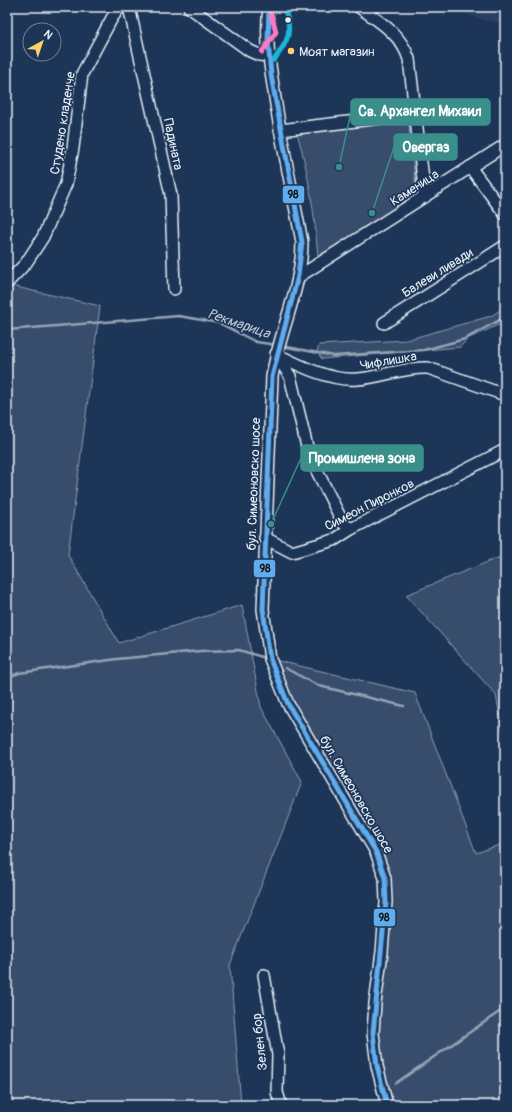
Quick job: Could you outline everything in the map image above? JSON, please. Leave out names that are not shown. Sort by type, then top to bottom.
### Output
[{"type":"street","name":"Студено кладенче","points":[[7,283],[26,263],[44,237],[66,184],[73,148],[82,74],[112,18],[120,7]]},
{"type":"street","name":"Падината","points":[[129,7],[170,195],[174,289]]},
{"type":"street","points":[[189,7],[250,51],[259,55],[268,56]]},
{"type":"street","name":"бул. Симеоновско шосе","points":[[269,7],[267,35],[268,56],[280,130],[302,242],[302,261],[277,348],[272,377],[263,609],[270,659],[288,704],[376,852],[386,878],[386,902],[382,952],[375,1003],[373,1033],[377,1066],[387,1105]]},
{"type":"street","points":[[359,7],[398,36],[405,47],[409,59],[425,197]]},
{"type":"street","points":[[280,130],[415,114]]},
{"type":"street","name":"Каменица","points":[[298,278],[505,145]]},
{"type":"street","points":[[470,167],[505,214]]},
{"type":"street","name":"Балеви ливади","points":[[384,322],[505,246]]},
{"type":"street","points":[[277,348],[290,376],[309,455],[343,523],[351,529]]},
{"type":"street","name":"Чифлишка","points":[[277,348],[303,367],[335,377],[357,380],[416,368],[428,368],[505,395]]},
{"type":"street","name":"Симеон Пиронков","points":[[265,538],[292,552],[334,540],[351,529],[505,450]]},
{"type":"street","name":"Зелен бор","points":[[264,975],[278,1055],[277,1092],[281,1105]]},
{"type":"shaded area","points":[[446,7],[505,7],[505,24],[484,20]]},
{"type":"shaded area","points":[[408,120],[417,196],[318,258],[311,195],[297,133]]},
{"type":"shaded area","points":[[7,285],[100,306],[68,555],[119,643],[242,605],[261,707],[302,782],[230,965],[241,1105],[7,1105]]},
{"type":"shaded area","points":[[505,307],[505,322],[469,338],[460,347],[322,359],[317,352],[319,345],[406,340],[491,316]]},
{"type":"shaded area","points":[[505,555],[505,744],[496,695],[406,595]]},
{"type":"shaded area","points":[[270,659],[415,693],[476,853],[505,843],[505,1105],[387,1105],[377,1066],[385,878],[350,806]]},
{"type":"waterway","name":"Рекмарица","points":[[7,330],[179,316],[219,323],[256,342],[277,345]]},
{"type":"waterway","name":"Рекмарица","points":[[282,346],[334,356],[424,350],[465,339],[505,317]]},
{"type":"waterway","points":[[7,678],[19,673],[117,659],[200,651],[239,650],[262,657]]},
{"type":"waterway","points":[[285,668],[319,686],[404,706]]},
{"type":"waterway","points":[[396,1083],[505,1008]]},
{"type":"transit line","name":"98","points":[[269,7],[268,41],[271,75],[302,242],[298,276],[272,377],[263,609],[270,659],[288,704],[376,852],[385,878],[386,902],[373,1033],[377,1066],[387,1105]]},
{"type":"transit line","points":[[274,60],[283,47],[288,35],[289,29],[284,7]]},
{"type":"transit line","points":[[262,52],[276,32],[270,9]]},
{"type":"place","name":"Моят магазин","points":[[291,51]]},
{"type":"place","name":"Св. Архангел Михаил","points":[[339,167]]},
{"type":"place","name":"Овергаз","points":[[372,213]]},
{"type":"place","name":"Промишлена зона","points":[[271,524]]}]
